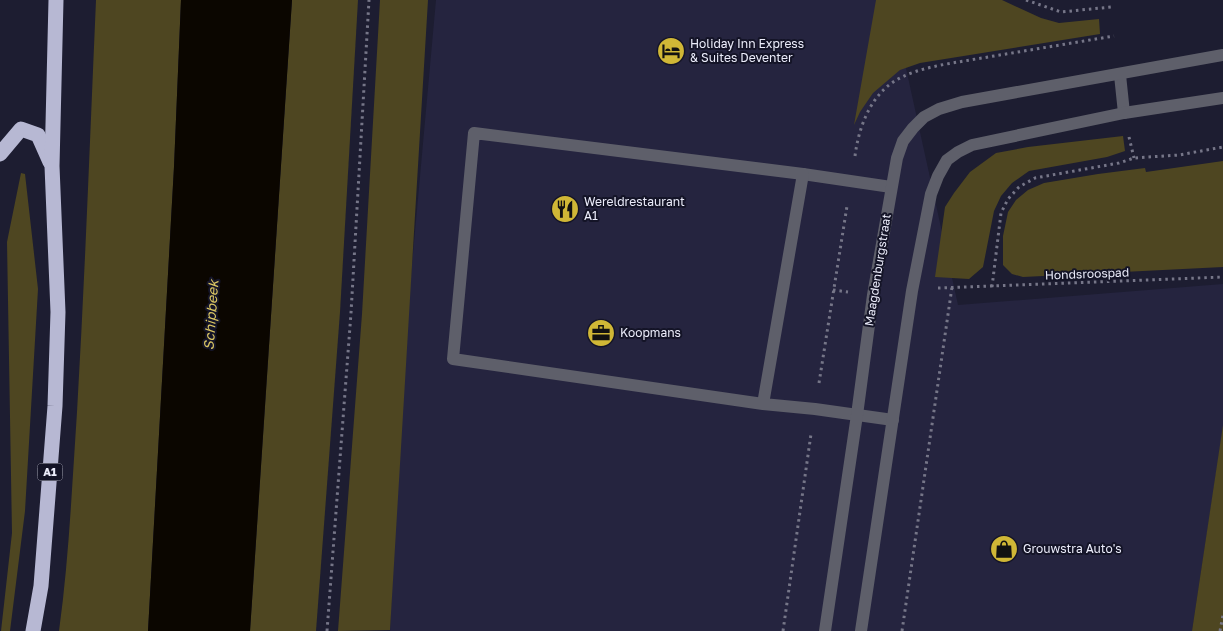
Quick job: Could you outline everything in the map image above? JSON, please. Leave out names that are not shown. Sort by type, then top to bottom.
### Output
[{"type":"highway","name":"A1","points":[[33,631],[41,586],[55,397],[58,312],[52,166],[56,0]]},
{"type":"highway","points":[[0,154],[20,129],[38,135],[52,166]]},
{"type":"street","name":"Maagdenburgstraat","points":[[824,631],[857,415],[872,295],[891,187],[903,141],[924,117],[939,109],[962,102],[1223,55]]},
{"type":"street","points":[[1120,75],[1124,113]]},
{"type":"street","points":[[861,631],[912,290],[931,194],[946,160],[972,145],[1124,113],[1223,98]]},
{"type":"street","points":[[891,187],[803,174],[474,134],[454,360],[763,404],[893,420]]},
{"type":"street","points":[[763,404],[803,174]]},
{"type":"path","points":[[326,631],[351,313],[369,0]]},
{"type":"path","points":[[1026,0],[1061,12],[1111,7]]},
{"type":"path","points":[[992,287],[1001,213],[1008,200],[1019,187],[1035,178],[1119,163],[1134,158],[1179,155],[1223,147]]},
{"type":"path","name":"Hondsroospad","points":[[902,631],[952,288],[1223,277]]},
{"type":"path","points":[[1220,631],[1223,615]]},
{"type":"shaded area","points":[[96,0],[181,0],[174,167],[148,631],[59,631],[68,549],[77,412]]},
{"type":"shaded area","points":[[292,0],[358,0],[340,312],[316,631],[250,631]]},
{"type":"shaded area","points":[[380,0],[428,0],[390,630],[338,631],[362,314]]},
{"type":"shaded area","points":[[436,0],[891,0],[958,305],[1223,284],[1223,428],[1192,631],[390,631],[400,397]]},
{"type":"shaded area","points":[[876,0],[1002,0],[1041,18],[1059,23],[1099,19],[1100,34],[920,63],[900,70],[873,93],[854,125]]},
{"type":"shaded area","points":[[1123,136],[1125,151],[1107,157],[1029,171],[1012,183],[1001,196],[994,211],[983,267],[969,279],[935,277],[945,207],[970,172],[996,153],[1028,147]]},
{"type":"shaded area","points":[[1223,161],[1223,267],[1023,277],[1012,274],[1003,265],[1003,236],[1008,212],[1016,200],[1028,190],[1044,183],[1098,174],[1145,168],[1146,172]]},
{"type":"shaded area","points":[[21,173],[25,174],[38,289],[25,511],[10,631],[1,631],[12,533],[7,242]]},
{"type":"shaded area","points":[[1223,425],[1223,631],[1192,631]]},
{"type":"water","name":"Schipbeek","points":[[181,0],[292,0],[250,631],[148,631],[174,167]]},
{"type":"place","name":"Holiday Inn Express & Suites Deventer","points":[[671,51]]},
{"type":"place","name":"Wereldrestaurant A1","points":[[565,209]]},
{"type":"place","name":"Koopmans","points":[[601,333]]},
{"type":"place","name":"Grouwstra Auto's","points":[[1004,549]]}]
